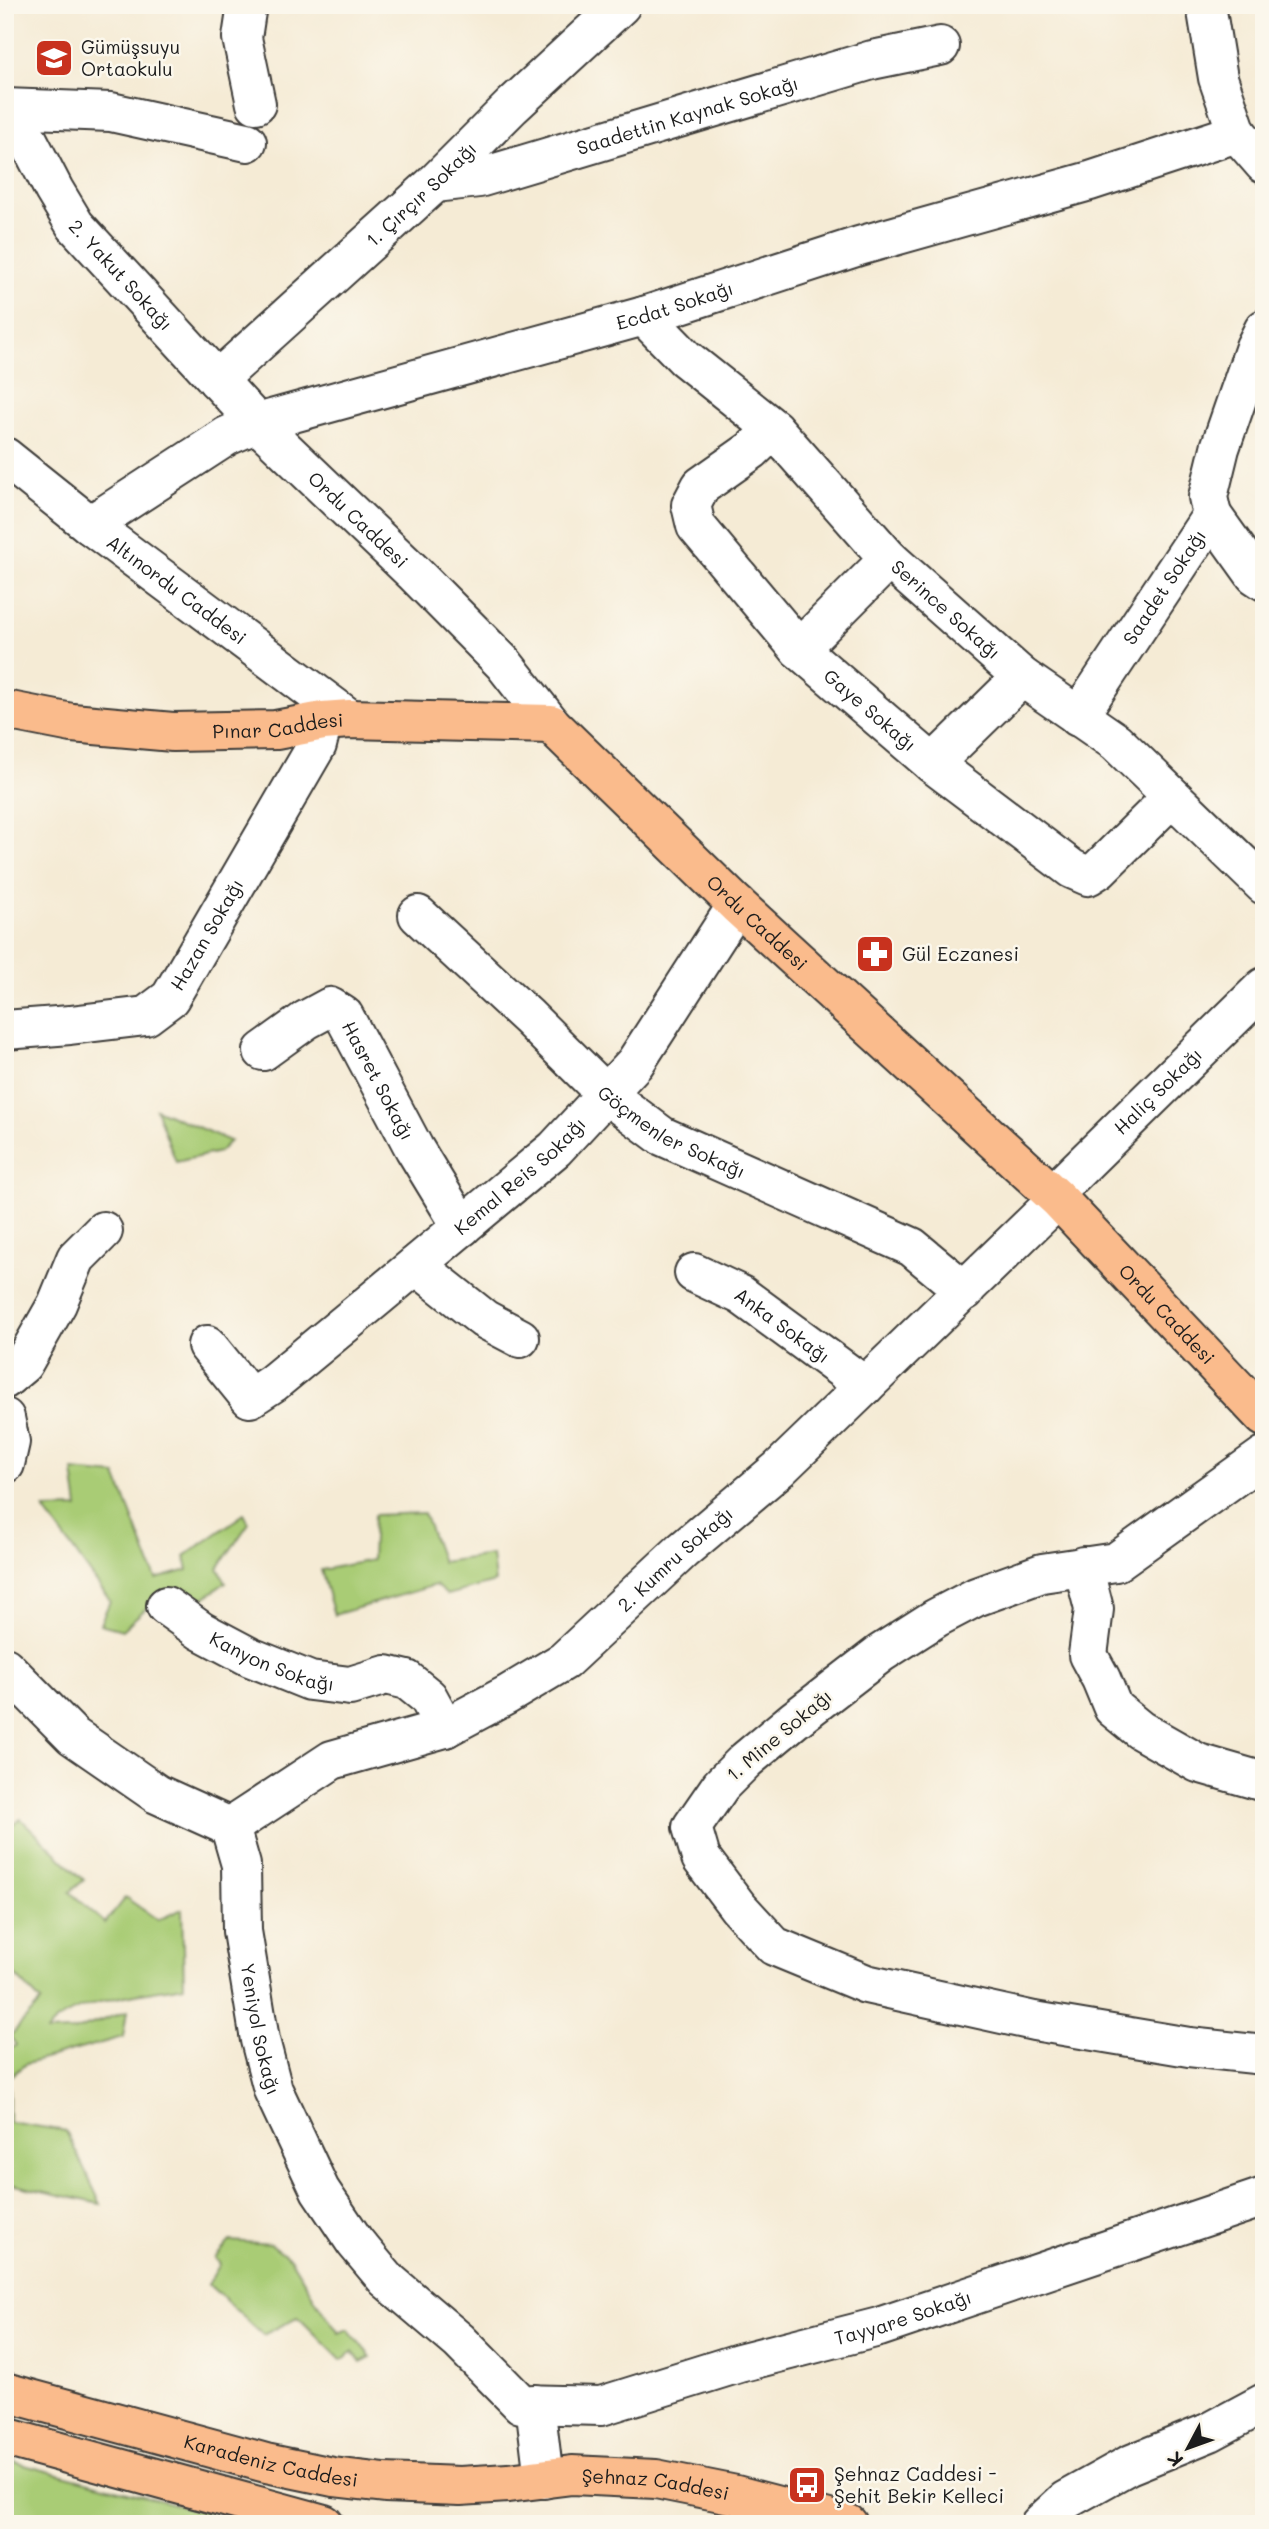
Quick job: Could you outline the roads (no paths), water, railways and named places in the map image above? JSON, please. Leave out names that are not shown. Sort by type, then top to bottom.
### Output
[{"type":"main road","name":"Pınar Caddesi","points":[[5,710],[72,723],[173,732],[275,730],[336,720],[551,724]]},
{"type":"main road","name":"Ordu Caddesi","points":[[551,724],[737,905],[1056,1197],[1264,1417]]},
{"type":"main road","name":"Karadeniz Caddesi","points":[[5,2392],[266,2463],[333,2477],[385,2483],[460,2486],[544,2479]]},
{"type":"main road","points":[[5,2437],[324,2524]]},
{"type":"main road","name":"Şehnaz Caddesi","points":[[544,2479],[572,2475],[656,2479],[736,2495],[848,2524]]},
{"type":"street","points":[[247,5],[242,38],[256,104]]},
{"type":"street","name":"1. Çırçır Sokağı","points":[[217,380],[435,183],[512,106],[621,5]]},
{"type":"street","points":[[1206,5],[1218,78],[1237,133],[1264,164]]},
{"type":"street","name":"Saadettin Kaynak Sokağı","points":[[435,183],[479,178],[872,61],[940,46]]},
{"type":"street","points":[[9,108],[111,112],[247,142]]},
{"type":"street","name":"2. Yakut Sokağı","points":[[9,108],[75,225],[257,422]]},
{"type":"street","name":"Ecdat Sokağı","points":[[90,525],[227,436],[257,422],[644,316],[859,246],[1090,180],[1237,133]]},
{"type":"street","name":"Serince Sokağı","points":[[644,316],[685,358],[774,429],[889,559],[1021,677],[1116,742],[1264,885]]},
{"type":"street","name":"Saadet Sokağı","points":[[1079,717],[1212,515],[1208,497],[1220,448],[1255,347],[1264,329]]},
{"type":"street","name":"Ordu Caddesi","points":[[257,422],[495,654],[551,724]]},
{"type":"street","name":"Gaye Sokağı","points":[[774,429],[752,450],[701,486],[691,505],[696,526],[799,649],[933,764],[1072,869],[1088,876],[1099,869],[1172,797]]},
{"type":"street","name":"Altınordu Caddesi","points":[[5,457],[336,720]]},
{"type":"street","points":[[1212,515],[1255,575],[1264,581]]},
{"type":"street","points":[[799,649],[889,559]]},
{"type":"street","points":[[933,764],[1021,677]]},
{"type":"street","name":"Hazan Sokağı","points":[[5,1030],[146,1016],[170,999],[317,745],[336,720]]},
{"type":"street","name":"Kemal Reis Sokağı","points":[[207,1345],[250,1398],[462,1227],[555,1149],[635,1063],[737,905]]},
{"type":"street","name":"Göçmenler Sokağı","points":[[418,915],[607,1095],[662,1136],[912,1247],[965,1291]]},
{"type":"street","name":"Haliç Sokağı","points":[[1056,1197],[1264,987]]},
{"type":"street","name":"Hasret Sokağı","points":[[263,1051],[306,1020],[330,1007],[344,1016],[414,1148],[462,1227]]},
{"type":"street","name":"2. Kumru Sokağı","points":[[230,1826],[332,1760],[445,1728],[564,1661],[682,1551],[779,1469],[965,1291],[1056,1197]]},
{"type":"street","points":[[5,1379],[23,1364],[57,1304],[76,1258],[103,1231]]},
{"type":"street","points":[[416,1265],[484,1319],[520,1338]]},
{"type":"street","name":"Anka Sokağı","points":[[694,1273],[741,1295],[865,1386]]},
{"type":"street","points":[[5,1418],[10,1442],[5,1464]]},
{"type":"street","name":"1. Mine Sokağı","points":[[1264,1456],[1116,1562],[1042,1573],[976,1597],[936,1618],[881,1653],[746,1760],[720,1785],[692,1827],[701,1858],[738,1907],[774,1945],[866,1984],[1034,2021],[1189,2047],[1264,2055]]},
{"type":"street","points":[[1083,1566],[1094,1609],[1088,1655],[1113,1708],[1140,1730],[1198,1763],[1264,1783]]},
{"type":"street","name":"Kanyon Sokağı","points":[[166,1606],[201,1631],[250,1657],[310,1681],[350,1686],[386,1675],[407,1680],[428,1697],[445,1728]]},
{"type":"street","points":[[5,1667],[73,1736],[158,1794],[230,1826]]},
{"type":"street","name":"Yeniyol Sokağı","points":[[230,1826],[241,1865],[242,1931],[260,2040],[272,2090],[320,2190],[355,2242],[386,2279],[459,2341],[521,2404],[535,2404]]},
{"type":"street","name":"Tayyare Sokağı","points":[[535,2404],[601,2406],[739,2363],[879,2328],[1264,2197]]},
{"type":"street","points":[[1041,2524],[1066,2500],[1129,2465],[1210,2432],[1264,2403]]},
{"type":"street","points":[[535,2404],[544,2479]]},
{"type":"place","name":"Gümüşsuyu Ortaokulu","points":[[54,58]]},
{"type":"place","name":"Gül Eczanesi","points":[[875,954]]},
{"type":"place","name":"Şehnaz Caddesi - Şehit Bekir Kelleci","points":[[807,2485]]}]
